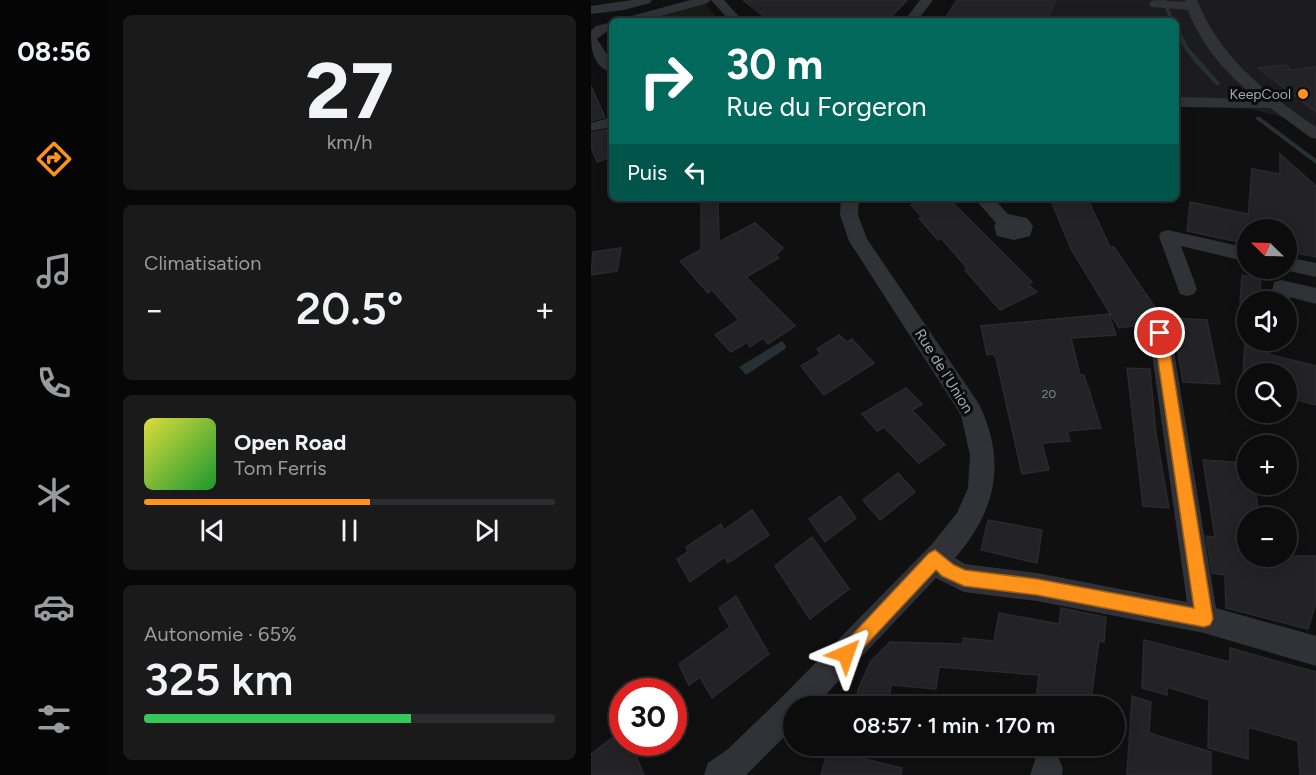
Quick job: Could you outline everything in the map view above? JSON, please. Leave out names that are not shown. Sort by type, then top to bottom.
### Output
[{"type":"street","points":[[591,10],[624,6],[646,0]]},
{"type":"street","points":[[640,18],[704,0]]},
{"type":"street","points":[[717,0],[734,18]]},
{"type":"street","points":[[913,18],[927,0]]},
{"type":"street","points":[[1155,4],[1191,3],[1205,31],[1237,72],[1272,104],[1316,134]]},
{"type":"street","points":[[609,28],[592,36],[606,65],[609,66]]},
{"type":"street","points":[[1179,102],[1272,104]]},
{"type":"street","points":[[595,127],[609,123]]},
{"type":"street","name":"Rue de l'Union","points":[[805,696],[961,531],[978,499],[984,464],[981,437],[971,411],[858,241],[847,206],[849,201]]},
{"type":"street","points":[[986,201],[1005,222]]},
{"type":"street","points":[[1187,289],[1168,237],[1237,253]]},
{"type":"street","points":[[1297,266],[1316,270]]},
{"type":"street","points":[[1280,291],[1281,287],[1297,291]]},
{"type":"street","points":[[1297,291],[1316,296]]},
{"type":"street","points":[[1160,333],[1204,619]]},
{"type":"street","points":[[935,558],[948,570],[964,578],[1037,587],[1204,619],[1316,651]]},
{"type":"street","name":"Rue de l'Union","points":[[720,775],[783,718]]},
{"type":"shaded area","points":[[955,0],[1316,0],[1316,127],[1252,109],[1179,106],[1179,18],[944,18]]},
{"type":"shaded area","points":[[704,3],[718,18],[649,18]]},
{"type":"shaded area","points":[[782,341],[786,346],[785,349],[746,375],[739,367]]},
{"type":"building","points":[[743,0],[907,0],[890,18],[766,18]]},
{"type":"building","points":[[958,0],[1056,0],[1047,18],[946,18]]},
{"type":"building","points":[[1287,65],[1291,70],[1316,67],[1316,112],[1258,68]]},
{"type":"building","points":[[591,86],[605,117],[591,121]]},
{"type":"building","points":[[609,130],[609,158],[597,162],[591,147],[591,133]]},
{"type":"building","points":[[1280,154],[1316,186],[1316,257],[1297,253],[1297,219],[1248,219],[1252,169],[1280,174]]},
{"type":"building","points":[[701,201],[718,201],[719,242],[755,223],[783,248],[776,255],[779,258],[746,277],[795,326],[768,344],[763,338],[750,347],[747,342],[731,352],[715,335],[739,320],[712,290],[708,293],[680,261],[701,250]]},
{"type":"building","points":[[920,201],[951,201],[1032,282],[1028,284],[1037,292],[1000,310],[941,238],[938,240],[919,218],[922,217],[911,205]]},
{"type":"building","points":[[1051,201],[1086,201],[1090,204],[1110,247],[1114,247],[1167,325],[1159,323],[1119,328],[1071,249]]},
{"type":"building","points":[[1190,202],[1248,214],[1248,219],[1237,219],[1237,242],[1187,231]]},
{"type":"building","points":[[621,248],[617,271],[591,275],[593,252]]},
{"type":"building","points":[[1242,279],[1261,279],[1260,291],[1241,291]]},
{"type":"building","points":[[1109,314],[1116,335],[1071,338],[1080,375],[1084,375],[1101,428],[1067,431],[1070,441],[1042,443],[1049,470],[1022,474],[996,358],[993,354],[987,355],[981,326]]},
{"type":"building","points":[[1172,318],[1207,320],[1220,384],[1183,382]]},
{"type":"building","points":[[839,335],[847,342],[852,339],[874,363],[824,395],[801,366],[821,354],[817,349]]},
{"type":"building","points":[[1244,351],[1264,351],[1264,353],[1316,366],[1316,405],[1297,400],[1297,363],[1244,363]]},
{"type":"building","points":[[1127,368],[1150,369],[1156,434],[1169,508],[1143,506]]},
{"type":"building","points":[[906,388],[922,404],[912,410],[945,445],[919,463],[884,427],[877,431],[862,414]]},
{"type":"building","points":[[1203,460],[1237,462],[1237,495],[1256,495],[1258,507],[1237,507],[1237,567],[1297,567],[1297,556],[1316,556],[1316,602],[1308,629],[1226,608],[1225,575],[1212,573],[1206,536],[1215,537]]},
{"type":"building","points":[[898,473],[915,492],[880,520],[863,500]]},
{"type":"building","points":[[840,496],[856,518],[825,542],[809,519]]},
{"type":"building","points":[[752,510],[769,535],[728,563],[725,557],[690,582],[677,559],[688,552],[686,547],[721,524],[724,530]]},
{"type":"building","points":[[988,520],[1042,530],[1037,563],[981,550]]},
{"type":"building","points":[[812,537],[849,589],[810,619],[775,566]]},
{"type":"building","points":[[736,596],[769,654],[712,698],[700,677],[689,685],[679,664],[730,627],[719,608]]},
{"type":"building","points":[[1061,608],[1106,617],[1104,642],[1099,641],[1091,696],[1036,696],[1039,675],[939,667],[936,689],[891,685],[889,696],[857,696],[871,661],[890,642],[963,644],[963,638],[994,641],[999,613],[1059,624]]},
{"type":"building","points":[[1144,640],[1230,662],[1230,648],[1316,672],[1316,775],[1300,775],[1298,741],[1248,727],[1248,759],[1208,748],[1209,700],[1167,687],[1167,695],[1142,688]]},
{"type":"building","points":[[1132,696],[1151,702],[1149,733],[1211,752],[1211,775],[1127,775]]},
{"type":"building","points":[[609,740],[609,756],[636,756],[644,775],[591,775],[591,754]]},
{"type":"building","points":[[826,756],[853,756],[902,768],[901,775],[821,775]]},
{"type":"waterway","points":[[1164,0],[1171,18]]},
{"type":"waterway","points":[[1179,34],[1187,49],[1218,84]]},
{"type":"waterway","points":[[1258,118],[1316,162]]},
{"type":"place","name":"KeepCool","points":[[1303,94]]},
{"type":"route","points":[[846,654],[935,558],[948,570],[964,578],[1037,587],[1204,619],[1160,333]]}]
